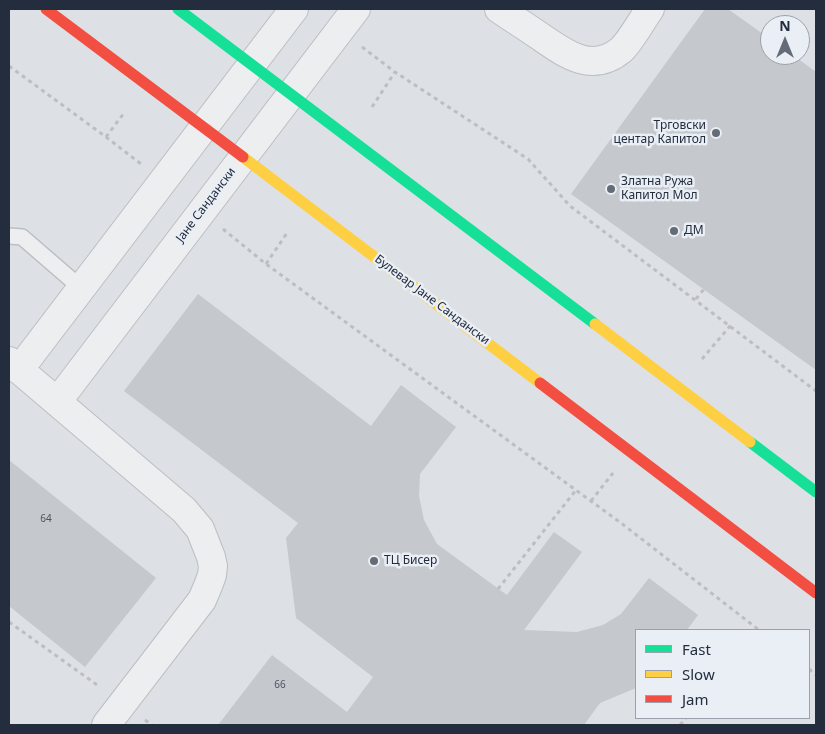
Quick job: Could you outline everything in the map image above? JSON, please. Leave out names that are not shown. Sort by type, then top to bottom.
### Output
[{"type":"street","name":"Булевар Јане Сандански","points":[[46,9],[816,593]]},
{"type":"street","points":[[178,9],[816,492]]},
{"type":"street","points":[[106,725],[202,600],[212,575],[211,557],[206,541],[194,519],[14,366],[81,288],[294,9]]},
{"type":"street","name":"Јане Сандански","points":[[57,402],[356,9]]},
{"type":"street","points":[[499,9],[566,55],[579,59],[595,60],[609,58],[622,49],[650,9]]},
{"type":"lane","points":[[9,236],[22,237],[81,288]]},
{"type":"path","points":[[360,46],[395,72],[528,159],[570,206],[731,325],[816,391]]},
{"type":"path","points":[[9,66],[106,137],[146,169]]},
{"type":"path","points":[[372,107],[395,72]]},
{"type":"path","points":[[106,137],[124,114]]},
{"type":"path","points":[[216,224],[266,264],[591,501],[758,629]]},
{"type":"path","points":[[266,264],[287,234]]},
{"type":"path","points":[[696,299],[704,289]]},
{"type":"path","points":[[702,359],[731,325]]},
{"type":"path","points":[[591,501],[613,472]]},
{"type":"path","points":[[498,589],[576,490]]},
{"type":"path","points":[[9,622],[123,703]]},
{"type":"building","name":"Трговски центар Капитол","points":[[705,9],[728,9],[760,32],[760,65],[807,65],[816,72],[816,370],[571,194]]},
{"type":"building","name":"ТЦ Бисер","points":[[198,294],[371,426],[401,385],[456,427],[420,474],[419,496],[424,520],[437,544],[507,595],[554,532],[582,552],[524,630],[577,632],[603,625],[621,614],[649,578],[698,615],[688,629],[635,629],[635,688],[600,703],[584,725],[218,725],[272,655],[347,712],[373,677],[296,618],[286,538],[298,523],[124,391]]},
{"type":"building","points":[[9,460],[156,578],[85,667],[9,606]]},
{"type":"traffic: fast","points":[[178,9],[595,324]]},
{"type":"traffic: fast","points":[[750,442],[816,492]]},
{"type":"traffic: slow","points":[[243,157],[540,383]]},
{"type":"traffic: slow","points":[[595,324],[750,442]]},
{"type":"traffic: jam","points":[[46,9],[243,157]]},
{"type":"traffic: jam","points":[[540,383],[816,593]]},
{"type":"place","name":"Трговски центар Капитол","points":[[716,133]]},
{"type":"place","name":"Златна Ружа Капитол Мол","points":[[611,189]]},
{"type":"place","name":"ДМ","points":[[674,231]]},
{"type":"place","name":"ТЦ Бисер","points":[[374,561]]}]
